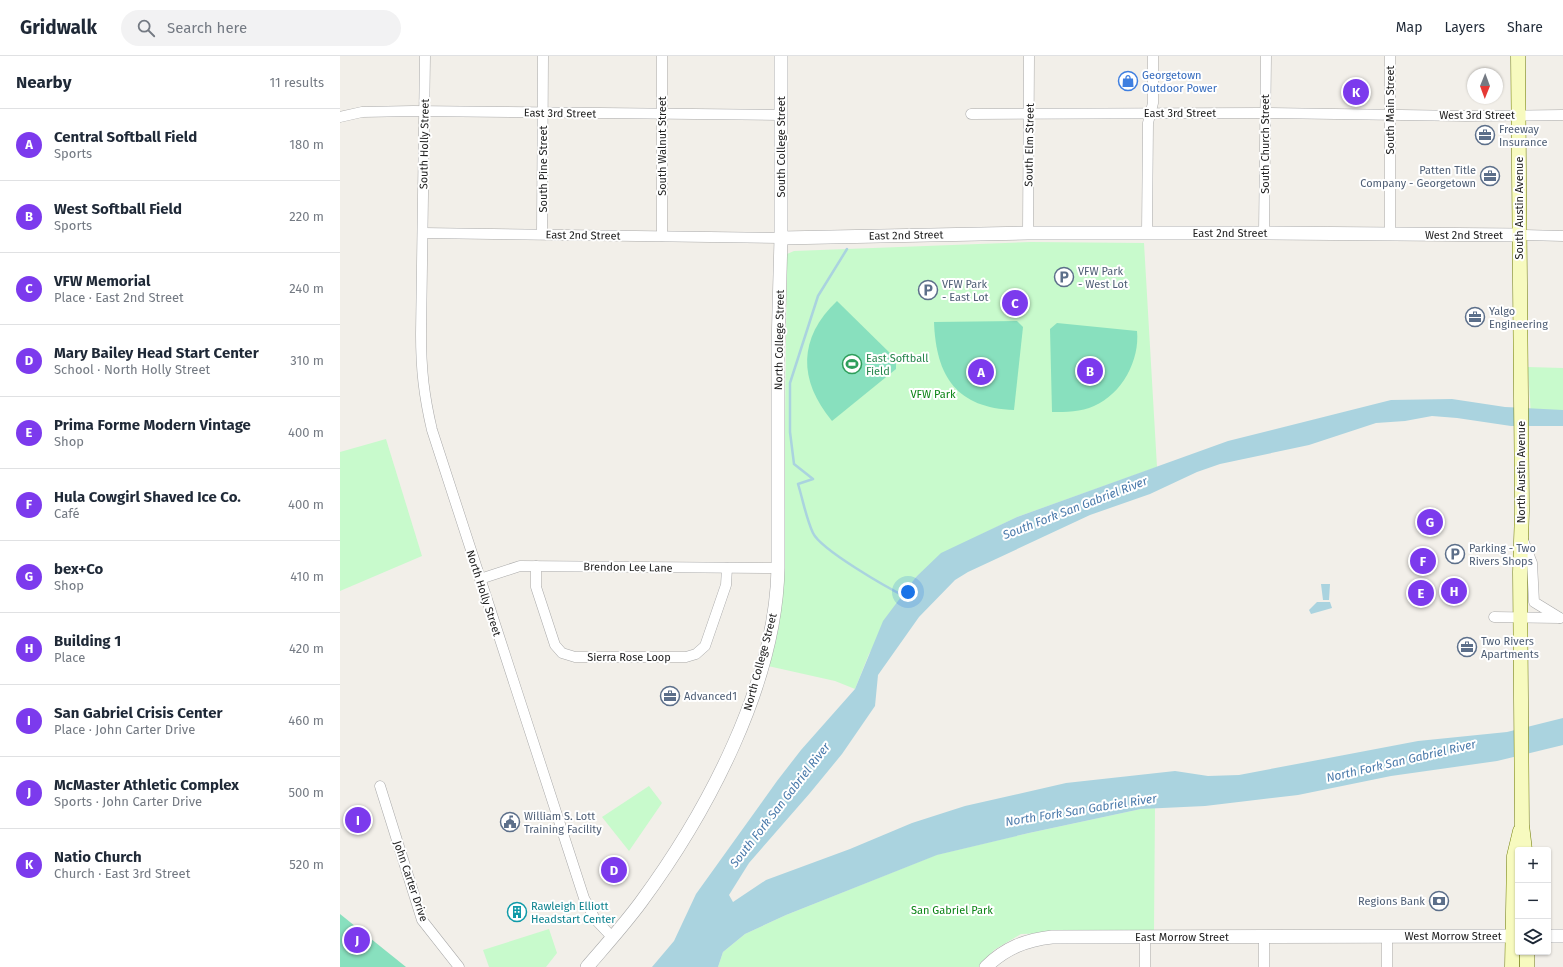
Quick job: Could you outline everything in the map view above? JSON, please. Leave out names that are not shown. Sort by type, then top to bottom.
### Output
[{"type":"main road","name":"South Austin Avenue","points":[[1518,56],[1521,360]]},
{"type":"main road","name":"North Austin Avenue","points":[[1521,360],[1521,802],[1525,847]]},
{"type":"main road","name":"North Austin Avenue","points":[[1512,967],[1515,936],[1514,856],[1522,825]]},
{"type":"main road","points":[[1527,955],[1527,967]]},
{"type":"street","name":"South Holly Street","points":[[423,233],[425,56]]},
{"type":"street","name":"South Pine Street","points":[[542,234],[543,56]]},
{"type":"street","name":"South Walnut Street","points":[[662,56],[662,236]]},
{"type":"street","name":"South College Street","points":[[781,56],[781,238]]},
{"type":"street","name":"South Elm Street","points":[[1028,233],[1030,113],[1029,56]]},
{"type":"street","points":[[1148,233],[1148,123],[1153,103],[1153,56]]},
{"type":"street","name":"South Church Street","points":[[1264,233],[1266,56]]},
{"type":"street","name":"South Main Street","points":[[1390,56],[1390,235]]},
{"type":"street","name":"East 3rd Street","points":[[340,117],[362,112],[425,111],[781,115]]},
{"type":"street","name":"East 3rd Street","points":[[971,114],[1390,114]]},
{"type":"street","name":"West 3rd Street","points":[[1390,114],[1466,116],[1563,115]]},
{"type":"street","name":"East 2nd Street","points":[[423,233],[781,238],[1028,233],[1264,233],[1390,235]]},
{"type":"street","name":"North Holly Street","points":[[423,233],[421,371],[432,430],[584,898],[595,920],[612,937]]},
{"type":"street","name":"West 2nd Street","points":[[1390,235],[1563,236]]},
{"type":"street","name":"North College Street","points":[[587,967],[641,902],[670,860],[717,778],[742,725],[757,682],[772,627],[778,589],[778,347],[781,238]]},
{"type":"street","points":[[1521,534],[1532,563],[1534,602],[1561,618]]},
{"type":"street","name":"Brendon Lee Lane","points":[[480,579],[520,566],[778,568]]},
{"type":"street","name":"Sierra Rose Loop","points":[[536,566],[536,587],[555,645],[562,653],[575,657],[686,657],[696,654],[705,646],[726,585],[727,568]]},
{"type":"street","points":[[1494,617],[1561,618]]},
{"type":"street","name":"John Carter Drive","points":[[380,786],[422,920],[459,967]]},
{"type":"street","points":[[1144,936],[1145,967]]},
{"type":"street","name":"East Morrow Street","points":[[986,967],[997,956],[1005,951],[1038,938],[1144,936],[1387,937]]},
{"type":"street","name":"West Morrow Street","points":[[1387,937],[1515,936]]},
{"type":"street","points":[[1551,936],[1563,936]]},
{"type":"street","points":[[1264,937],[1264,967]]},
{"type":"street","points":[[1387,937],[1387,967]]},
{"type":"green space","name":"VFW Park","points":[[1031,242],[1144,243],[1157,467],[1017,517],[980,535],[916,577],[869,654],[855,689],[835,681],[768,666],[783,593],[787,254],[794,251]]},
{"type":"green space","name":"East Softball Field","points":[[837,301],[896,359],[896,369],[832,421],[821,406],[813,390],[808,375],[807,360],[809,344],[815,330],[824,315]]},
{"type":"green space","points":[[1017,321],[1023,327],[1014,410],[994,408],[978,403],[964,396],[953,386],[939,359],[934,322]]},
{"type":"green space","points":[[1057,323],[1137,331],[1135,353],[1127,375],[1121,385],[1104,401],[1079,411],[1052,412],[1050,329]]},
{"type":"green space","points":[[1528,367],[1563,368],[1563,418],[1531,417]]},
{"type":"green space","points":[[386,439],[422,556],[340,591],[340,452]]},
{"type":"green space","points":[[649,786],[662,803],[629,851],[602,817]]},
{"type":"green space","name":"San Gabriel Park","points":[[1155,808],[1154,930],[1021,934],[994,950],[980,967],[718,967],[723,952],[745,934],[786,915],[936,855],[1029,833],[1141,809]]},
{"type":"green space","points":[[340,914],[406,967],[340,967]]},
{"type":"green space","points":[[549,929],[557,953],[546,967],[489,967],[483,950]]},
{"type":"water","points":[[1452,399],[1505,407],[1563,410],[1563,426],[1511,426],[1432,416],[1405,421],[1376,423],[1309,445],[1220,464],[1197,472],[1150,494],[1090,515],[968,572],[955,580],[919,617],[878,675],[875,706],[842,754],[749,863],[729,895],[733,902],[766,880],[850,849],[912,823],[965,806],[1066,783],[1175,771],[1208,776],[1239,775],[1418,741],[1507,732],[1563,718],[1563,745],[1497,761],[1391,776],[1298,795],[1205,806],[1141,809],[1029,833],[937,855],[786,915],[745,934],[723,952],[718,967],[652,967],[674,941],[696,894],[777,781],[801,750],[855,689],[883,621],[916,577],[941,553],[1017,517],[1228,441],[1391,400]]},
{"type":"water","points":[[1321,584],[1330,584],[1329,600],[1323,600]]},
{"type":"water","points":[[1317,602],[1330,602],[1332,608],[1311,614],[1309,610]]},
{"type":"waterway","points":[[847,249],[818,296],[790,383],[790,432],[794,464],[813,479],[798,484],[806,515],[813,533],[828,549],[841,558],[885,586],[906,597]]},
{"type":"place","name":"Georgetown Outdoor Power","points":[[1128,81]]},
{"type":"place","name":"Natio Church","points":[[1356,92]]},
{"type":"place","name":"Freeway Insurance","points":[[1485,135]]},
{"type":"place","name":"Patten Title Company - Georgetown","points":[[1490,176]]},
{"type":"place","name":"VFW Park - West Lot","points":[[1064,277]]},
{"type":"place","name":"VFW Park - East Lot","points":[[928,290]]},
{"type":"place","name":"VFW Memorial","points":[[1015,303]]},
{"type":"place","name":"Yalgo Engineering","points":[[1475,317]]},
{"type":"place","name":"East Softball Field","points":[[852,364]]},
{"type":"place","name":"West Softball Field","points":[[1090,371]]},
{"type":"place","name":"Central Softball Field","points":[[981,372]]},
{"type":"place","name":"bex+Co","points":[[1430,522]]},
{"type":"place","name":"Parking - Two Rivers Shops","points":[[1455,554]]},
{"type":"place","name":"Hula Cowgirl Shaved Ice Co.","points":[[1423,561]]},
{"type":"place","name":"Building 1","points":[[1454,591]]},
{"type":"place","name":"Prima Forme Modern Vintage","points":[[1421,593]]},
{"type":"place","name":"Two Rivers Apartments","points":[[1467,647]]},
{"type":"place","name":"Advanced1","points":[[670,696]]},
{"type":"place","name":"San Gabriel Crisis Center","points":[[358,820]]},
{"type":"place","name":"William S. Lott Training Facility","points":[[510,822]]},
{"type":"place","name":"Mary Bailey Head Start Center","points":[[614,870]]},
{"type":"place","name":"Regions Bank","points":[[1439,901]]},
{"type":"place","name":"Rawleigh Elliott Headstart Center","points":[[517,912]]},
{"type":"place","name":"McMaster Athletic Complex","points":[[357,940]]},
{"type":"water label","name":"South Fork San Gabriel River","points":[[1075,508]]},
{"type":"water label","name":"North Fork San Gabriel River","points":[[1401,761]]},
{"type":"water label","name":"South Fork San Gabriel River","points":[[780,805]]},
{"type":"water label","name":"North Fork San Gabriel River","points":[[1081,810]]}]
